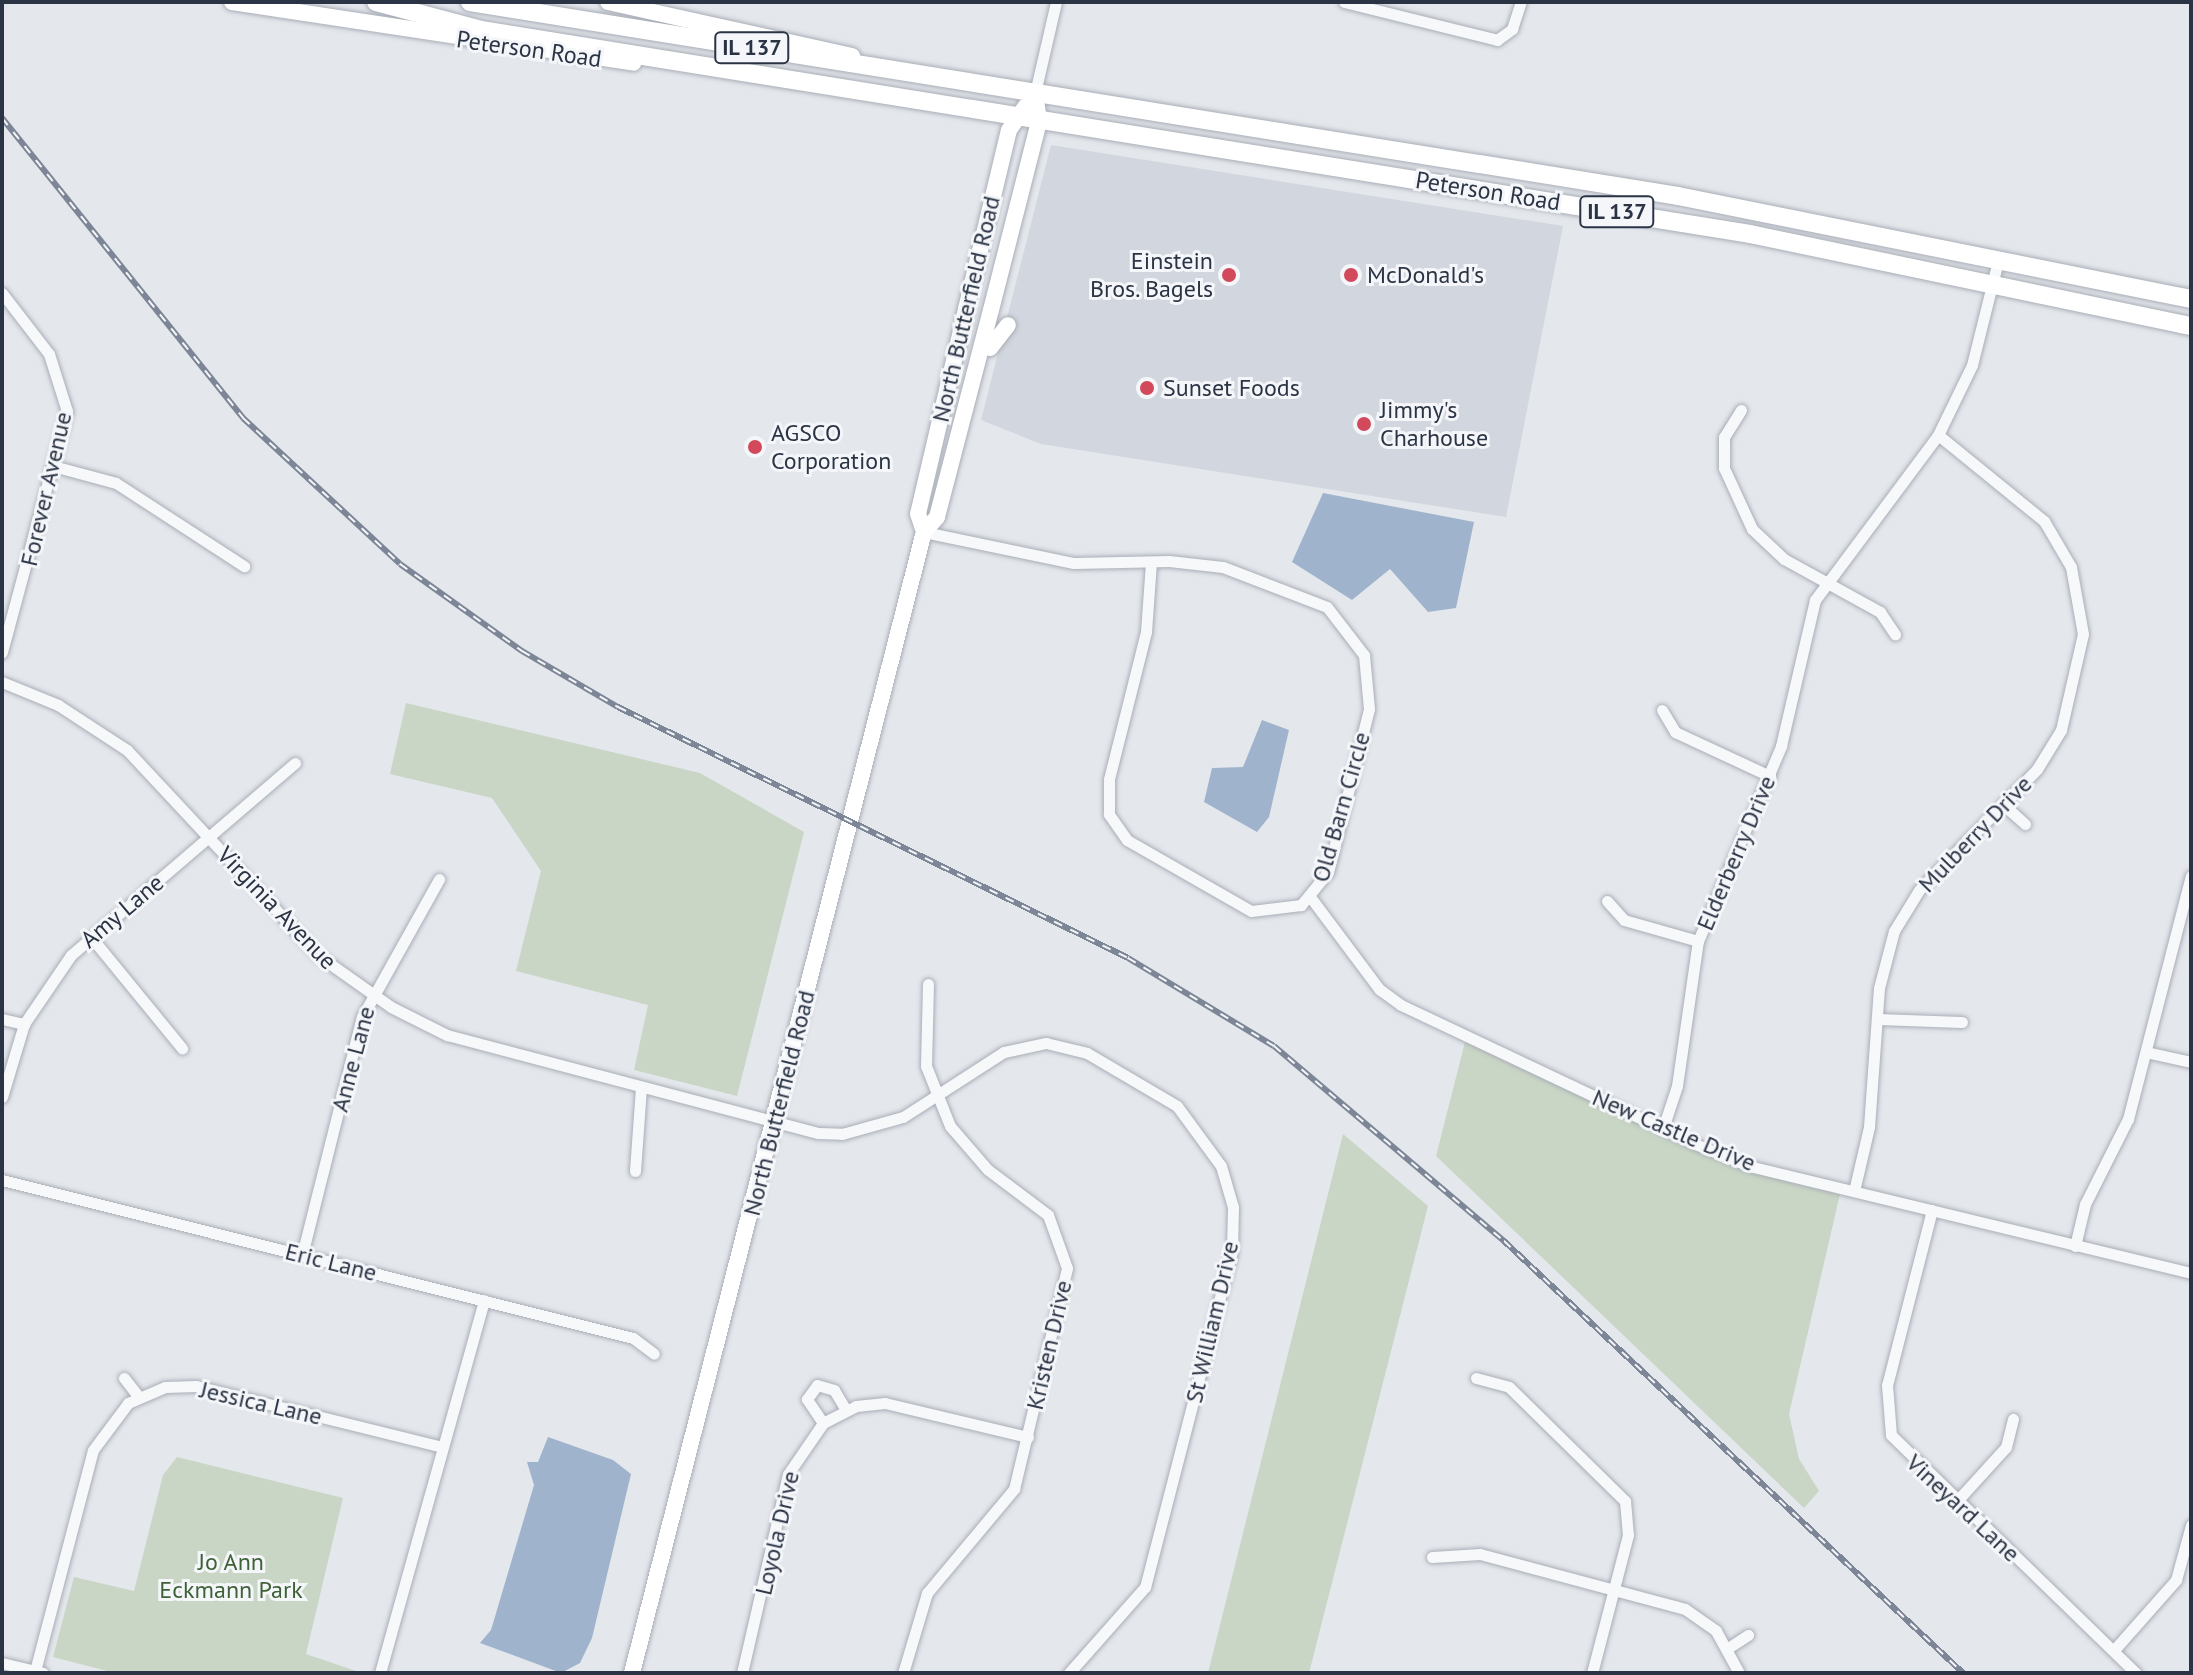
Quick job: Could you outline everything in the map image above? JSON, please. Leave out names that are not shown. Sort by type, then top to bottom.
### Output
[{"type":"main road","name":"Peterson Road","points":[[232,2],[389,30],[828,86]]},
{"type":"main road","name":"Peterson Road","points":[[376,2],[481,30],[1750,234],[1992,282],[2191,326]]},
{"type":"main road","name":"Peterson Road","points":[[470,2],[1678,196],[1999,256],[2191,299]]},
{"type":"main road","name":"Peterson Road","points":[[608,2],[932,75]]},
{"type":"main road","name":"North Butterfield Road","points":[[924,532],[918,514],[959,339],[1017,117],[1035,93]]},
{"type":"main road","name":"North Butterfield Road","points":[[632,1673],[924,532],[937,517],[991,310],[1039,121],[1035,93]]},
{"type":"main road","points":[[959,339],[991,310]]},
{"type":"main road","points":[[956,443],[997,331],[1008,325]]},
{"type":"street","name":"North Butterfield Road","points":[[1035,93],[1056,2]]},
{"type":"street","points":[[1344,2],[1497,40],[1512,29],[1521,2]]},
{"type":"street","points":[[1825,583],[1938,435],[1972,365],[1999,256]]},
{"type":"street","name":"Forever Avenue","points":[[2,293],[61,377],[67,411],[2,652]]},
{"type":"street","points":[[1741,410],[1722,446],[1734,496],[1766,544],[1825,583],[1880,612],[1895,634]]},
{"type":"street","name":"Mulberry Drive","points":[[1854,1191],[1869,1127],[1877,1019],[1886,956],[1908,906],[2005,806],[2061,730],[2079,664],[2080,599],[2044,521],[1938,435]]},
{"type":"street","points":[[53,466],[116,483],[244,566]]},
{"type":"street","name":"Old Barn Circle","points":[[924,532],[1036,558],[1151,562],[1223,567],[1307,595],[1327,607],[1364,655],[1369,709],[1328,872],[1311,898],[1284,912],[1251,911],[1127,840],[1109,814],[1109,779],[1146,632],[1151,562]]},
{"type":"street","name":"Elderberry Drive","points":[[1663,1128],[1677,1086],[1698,941],[1770,776],[1806,625],[1825,583]]},
{"type":"street","name":"Virginia Avenue","points":[[2,682],[58,705],[127,750],[319,956],[371,994],[447,1035],[774,1122]]},
{"type":"street","points":[[1662,710],[1675,732],[1770,776]]},
{"type":"street","name":"Amy Lane","points":[[2,1097],[24,1024],[52,976],[91,937],[295,763]]},
{"type":"street","points":[[2005,806],[2025,824]]},
{"type":"street","points":[[2075,1246],[2085,1204],[2124,1130],[2191,876]]},
{"type":"street","name":"Anne Lane","points":[[302,1255],[371,994],[439,879]]},
{"type":"street","name":"New Castle Drive","points":[[1311,898],[1379,989],[1401,1005],[1749,1166],[2191,1273]]},
{"type":"street","points":[[1607,901],[1624,920],[1698,941]]},
{"type":"street","points":[[91,937],[182,1048]]},
{"type":"street","name":"Kristen Drive","points":[[903,1673],[927,1593],[1003,1508],[1028,1437],[1066,1288],[1064,1252],[1048,1215],[971,1153],[936,1095],[923,1047],[928,984]]},
{"type":"street","points":[[2,1019],[24,1024]]},
{"type":"street","points":[[1877,1019],[1962,1022]]},
{"type":"street","name":"St William Drive","points":[[774,1122],[842,1134],[903,1117],[1004,1052],[1046,1043],[1075,1048],[1177,1106],[1210,1145],[1228,1184],[1232,1251],[1148,1578],[1131,1611],[1069,1673]]},
{"type":"street","points":[[2146,1052],[2191,1062]]},
{"type":"street","points":[[635,1171],[641,1088]]},
{"type":"street","name":"Eric Lane","points":[[2,1180],[633,1338],[654,1354]]},
{"type":"street","name":"Vineyard Lane","points":[[1932,1210],[1885,1405],[1900,1449],[2136,1673]]},
{"type":"street","points":[[380,1673],[484,1300]]},
{"type":"street","points":[[124,1378],[139,1397]]},
{"type":"street","points":[[1476,1378],[1509,1387],[1622,1496],[1628,1535],[1592,1673]]},
{"type":"street","points":[[823,1423],[807,1399],[817,1385],[834,1390],[846,1410]]},
{"type":"street","name":"Jessica Lane","points":[[39,1672],[93,1450],[105,1426],[139,1397],[196,1386],[443,1447]]},
{"type":"street","name":"Loyola Drive","points":[[742,1673],[788,1474],[823,1423],[846,1410],[908,1406],[1028,1437]]},
{"type":"street","points":[[1956,1502],[2006,1447],[2013,1419]]},
{"type":"street","points":[[2114,1650],[2176,1580],[2191,1525]]},
{"type":"street","points":[[1432,1557],[1480,1554],[1685,1609],[1728,1648],[1739,1673]]},
{"type":"street","points":[[1728,1648],[1748,1635]]},
{"type":"street","points":[[2,1663],[39,1672]]},
{"type":"shaded area","points":[[1051,145],[1563,226],[1506,517],[1041,444],[981,420]]},
{"type":"green space","points":[[406,703],[700,773],[804,832],[737,1096],[634,1070],[648,1005],[516,971],[541,871],[492,798],[390,774]]},
{"type":"green space","points":[[1465,1042],[1705,1154],[1840,1194],[1789,1414],[1799,1459],[1819,1491],[1804,1508],[1436,1156]]},
{"type":"green space","points":[[1343,1134],[1428,1206],[1309,1673],[1208,1673]]},
{"type":"green space","name":"Jo Ann Eckmann Park","points":[[177,1457],[343,1498],[306,1654],[362,1673],[115,1673],[53,1657],[74,1577],[134,1591],[163,1475]]},
{"type":"water","points":[[1323,493],[1474,522],[1456,608],[1428,612],[1390,569],[1352,600],[1292,562]]},
{"type":"water","points":[[1262,720],[1289,730],[1269,817],[1257,832],[1204,802],[1212,768],[1243,767]]},
{"type":"water","points":[[548,1437],[613,1460],[631,1474],[592,1638],[580,1663],[561,1673],[480,1643],[491,1630],[534,1485],[527,1462],[538,1462]]},
{"type":"railway","points":[[2,118],[243,418],[400,564],[522,651],[618,707],[1128,958],[1274,1046],[1504,1241],[1963,1673]]},
{"type":"place","name":"Einstein Bros. Bagels","points":[[1229,275]]},
{"type":"place","name":"McDonald's","points":[[1351,275]]},
{"type":"place","name":"Sunset Foods","points":[[1147,388]]},
{"type":"place","name":"Jimmy's Charhouse","points":[[1364,424]]},
{"type":"place","name":"AGSCO Corporation","points":[[755,447]]}]
